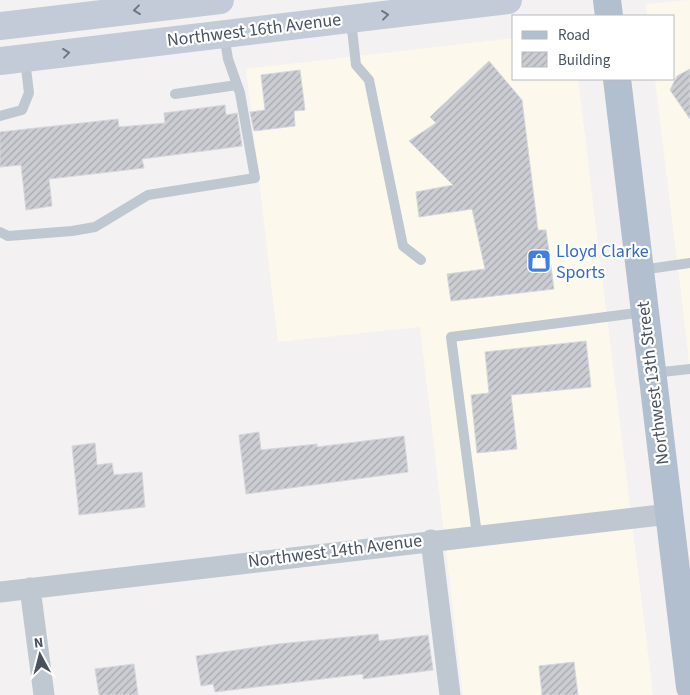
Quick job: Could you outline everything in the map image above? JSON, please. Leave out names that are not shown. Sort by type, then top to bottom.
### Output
[{"type":"main road","points":[[0,26],[220,0]]},
{"type":"main road","name":"Northwest 16th Avenue","points":[[12,59],[508,0]]},
{"type":"main road","points":[[607,0],[609,15]]},
{"type":"main road","name":"Northwest 13th Street","points":[[616,80],[669,514],[684,592],[690,687]]},
{"type":"street","name":"Northwest 14th Avenue","points":[[0,592],[431,540],[669,514]]},
{"type":"street","points":[[431,540],[450,695]]},
{"type":"street","points":[[30,588],[44,695]]},
{"type":"lane","points":[[351,19],[356,65],[369,80],[403,246],[421,260]]},
{"type":"lane","points":[[0,232],[8,236],[72,231],[95,227],[148,195],[255,178],[237,85],[228,59],[224,34]]},
{"type":"lane","points":[[0,116],[22,110],[29,93],[12,59]]},
{"type":"lane","points":[[175,94],[237,85]]},
{"type":"lane","points":[[640,270],[690,263]]},
{"type":"lane","points":[[476,535],[451,337],[645,312]]},
{"type":"lane","points":[[652,374],[690,369]]},
{"type":"shaded area","points":[[690,0],[690,368],[655,80],[675,80],[675,15],[647,15],[646,4]]},
{"type":"shaded area","points":[[512,38],[512,80],[578,80],[653,695],[463,695],[420,327],[278,342],[246,69]]},
{"type":"building","points":[[489,61],[522,100],[538,230],[546,230],[554,289],[451,301],[447,274],[485,269],[472,209],[419,217],[416,192],[453,185],[409,141],[436,123],[430,117]]},
{"type":"building","points":[[690,69],[690,119],[670,90],[677,76]]},
{"type":"building","points":[[300,70],[305,110],[294,111],[295,126],[254,131],[250,112],[265,110],[261,75]]},
{"type":"building","points":[[225,105],[226,115],[237,113],[242,146],[142,159],[144,168],[49,179],[52,206],[26,210],[21,165],[0,167],[0,132],[118,119],[119,127],[165,123],[164,113]]},
{"type":"building","points":[[586,341],[591,387],[511,395],[517,449],[477,453],[471,395],[489,393],[485,352]]},
{"type":"building","points":[[259,432],[261,450],[317,444],[317,447],[404,436],[408,472],[246,494],[239,435]]},
{"type":"building","points":[[95,443],[97,465],[112,463],[114,475],[142,472],[145,507],[79,515],[72,446]]},
{"type":"building","points":[[378,634],[379,641],[428,635],[433,670],[363,679],[363,674],[215,692],[213,684],[201,686],[196,656],[278,644]]},
{"type":"building","points":[[574,662],[578,695],[542,695],[539,666]]},
{"type":"building","points":[[134,664],[138,695],[99,695],[95,669]]},
{"type":"place","name":"Lloyd Clarke Sports","points":[[539,261]]}]
